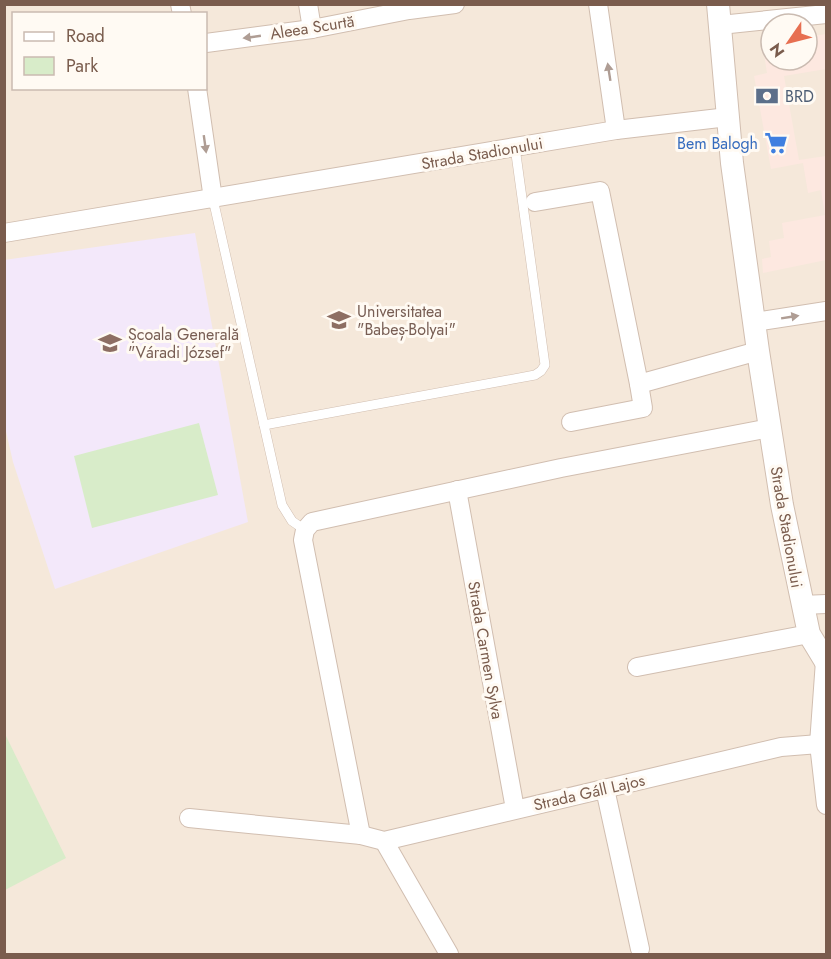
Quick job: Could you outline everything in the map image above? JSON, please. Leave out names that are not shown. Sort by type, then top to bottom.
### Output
[{"type":"street","points":[[308,4],[312,29]]},
{"type":"street","name":"Aleea Scurtă","points":[[207,44],[312,29],[454,4]]},
{"type":"street","points":[[598,4],[616,130]]},
{"type":"street","points":[[728,117],[719,15],[826,14]]},
{"type":"street","points":[[197,90],[213,199]]},
{"type":"street","name":"Strada Stadionului","points":[[4,233],[616,130],[728,117],[758,351],[782,505],[809,634],[826,662]]},
{"type":"street","points":[[535,202],[600,190],[643,408],[571,422]]},
{"type":"street","points":[[754,322],[826,311]]},
{"type":"street","points":[[639,384],[758,351]]},
{"type":"street","points":[[361,835],[303,540],[305,530],[312,522],[456,490],[770,428]]},
{"type":"street","name":"Strada Carmen Sylva","points":[[456,490],[515,809]]},
{"type":"street","points":[[802,605],[826,604]]},
{"type":"street","points":[[637,667],[809,634]]},
{"type":"street","points":[[826,662],[819,744],[826,805]]},
{"type":"street","name":"Strada Gáll Lajos","points":[[189,818],[361,835],[384,841],[781,747],[819,744]]},
{"type":"street","points":[[605,789],[640,950]]},
{"type":"street","points":[[384,841],[449,954]]},
{"type":"lane","points":[[264,425],[535,375],[541,371],[545,364],[515,147]]},
{"type":"lane","points":[[213,199],[282,506],[292,521],[305,530]]},
{"type":"shaded area","points":[[5,5],[826,5],[826,954],[5,954]]},
{"type":"shaded area","points":[[826,34],[826,69],[819,70],[819,35]]},
{"type":"shaded area","points":[[808,72],[784,76],[799,160],[826,156],[826,260],[763,273],[762,259],[771,257],[769,241],[784,238],[782,223],[825,215],[821,190],[808,193],[803,163],[771,169],[754,76],[767,73]]},
{"type":"shaded area","name":"Școala Generală \"Váradi József\"","points":[[195,233],[248,522],[55,589],[13,462],[5,427],[4,260]]},
{"type":"green space","points":[[199,423],[218,495],[92,528],[74,456]]},
{"type":"green space","points":[[5,734],[66,858],[4,890]]},
{"type":"place","name":"BRD","points":[[767,96]]},
{"type":"place","name":"Bem Balogh","points":[[776,143]]},
{"type":"place","name":"Universitatea \"Babeș-Bolyai\"","points":[[339,320]]},
{"type":"place","name":"Școala Generală \"Váradi József\"","points":[[110,343]]}]
